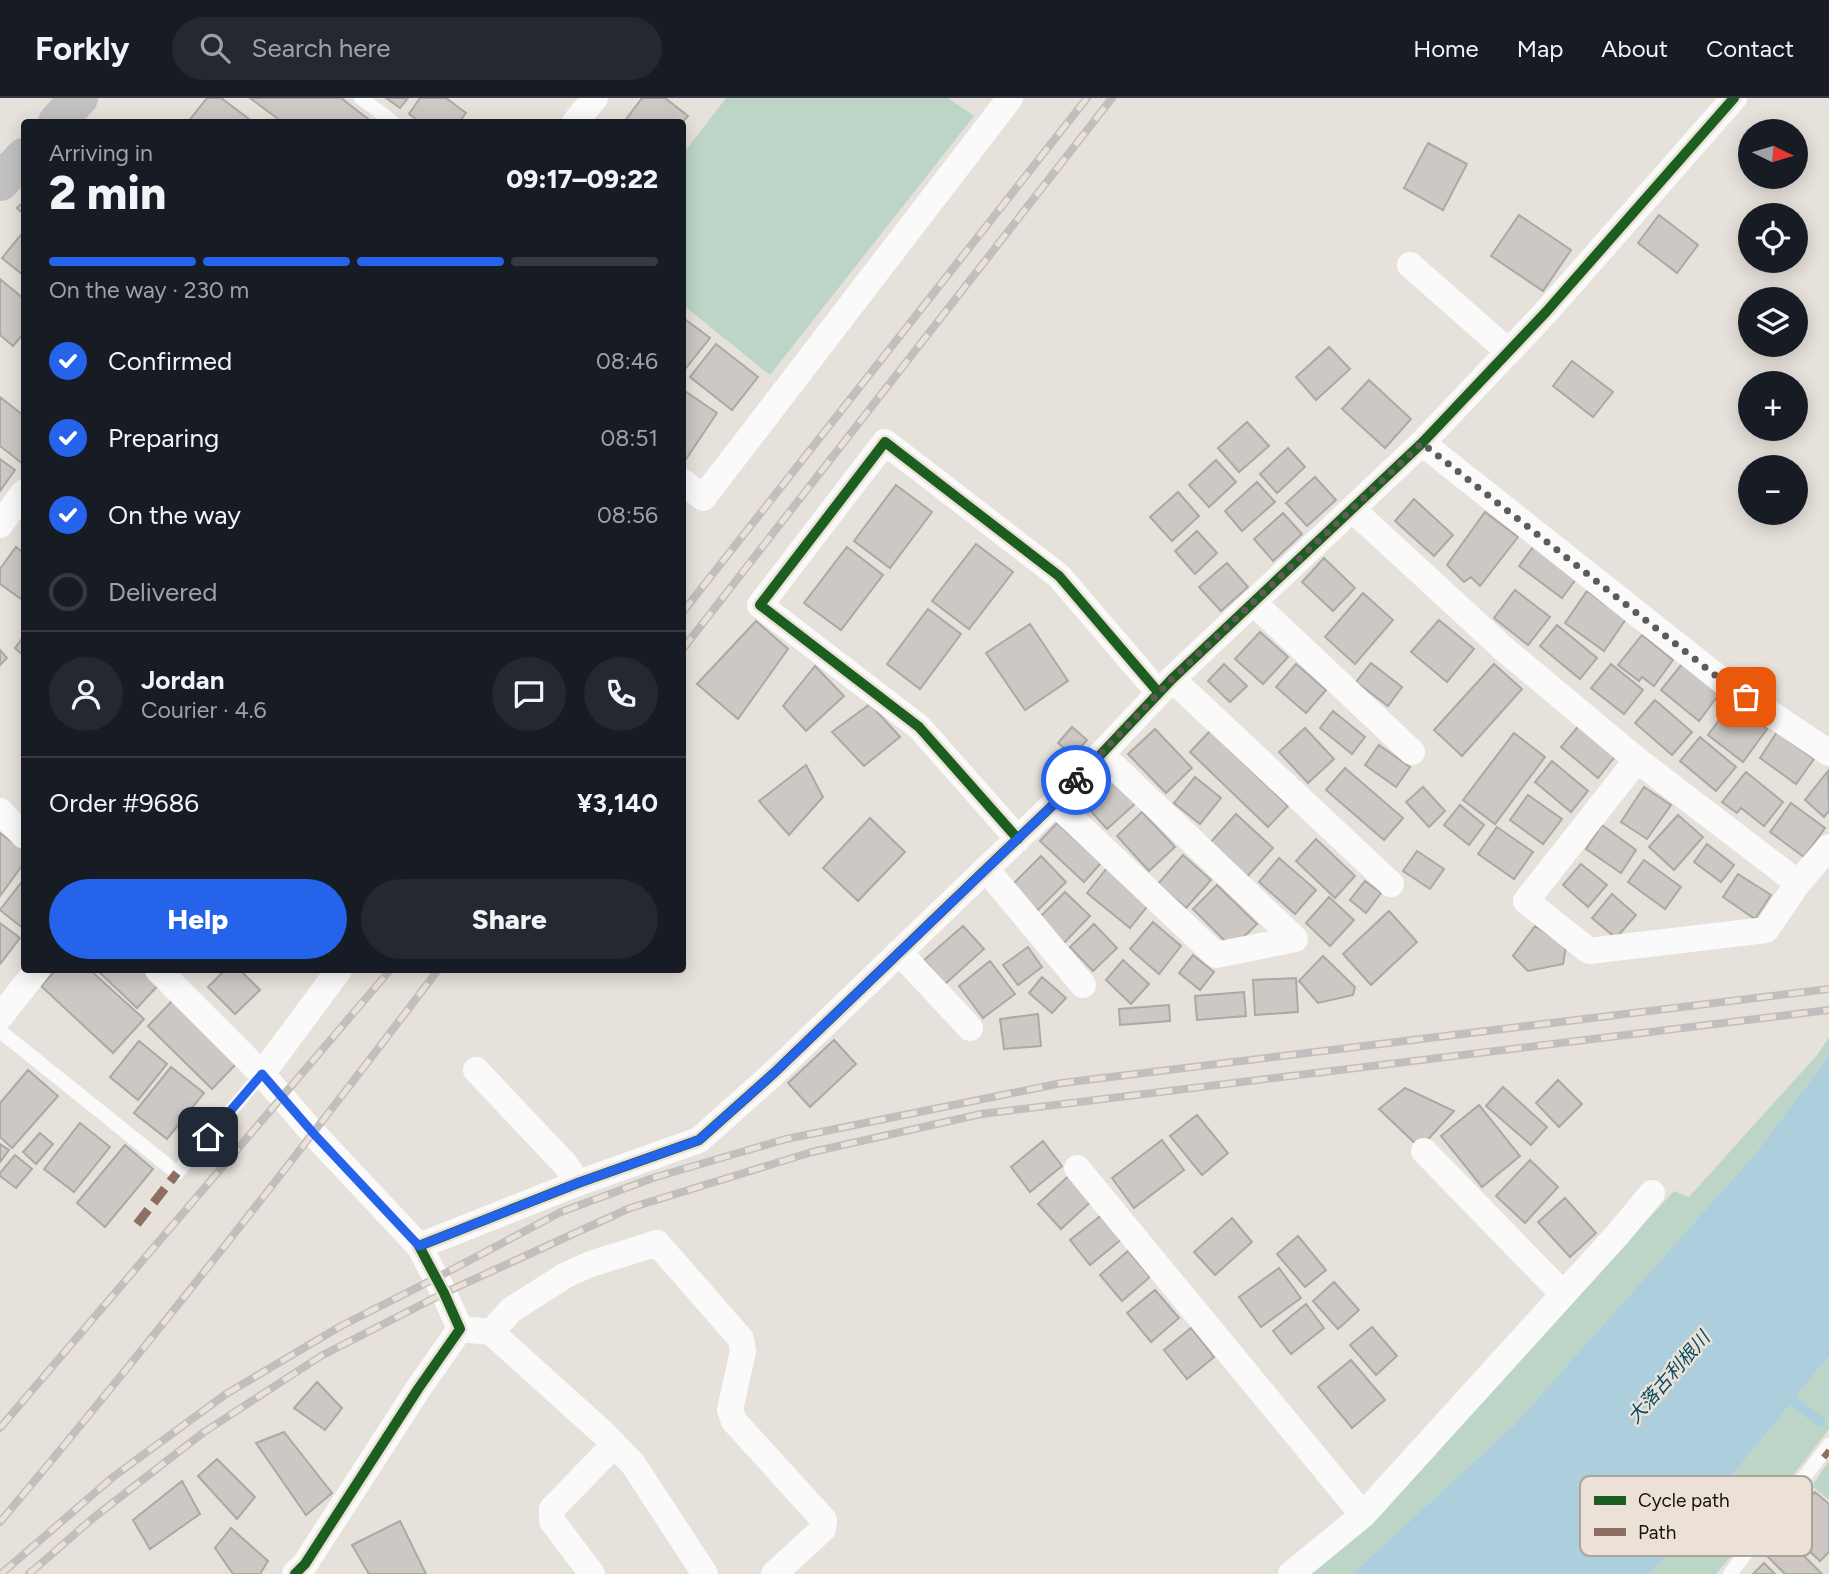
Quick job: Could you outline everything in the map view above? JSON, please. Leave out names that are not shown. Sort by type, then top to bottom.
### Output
[{"type":"main road","points":[[0,182],[21,160]]},
{"type":"street","points":[[578,119],[595,98]]},
{"type":"street","points":[[686,484],[704,498],[1010,98]]},
{"type":"street","points":[[419,1246],[578,1183],[699,1140],[774,1073],[1018,839],[1165,686],[1422,443],[1555,303],[1734,98]]},
{"type":"street","points":[[1410,265],[1509,352]]},
{"type":"street","points":[[1018,839],[919,727],[760,605],[885,442],[1059,576],[1165,686],[1391,884]]},
{"type":"street","points":[[1422,443],[1725,683],[1829,753]]},
{"type":"street","points":[[0,525],[21,496]]},
{"type":"street","points":[[1352,509],[1504,649],[1637,760],[1798,883]]},
{"type":"street","points":[[1253,602],[1412,752]]},
{"type":"street","points":[[1055,803],[1216,955],[1295,939],[1101,754]]},
{"type":"street","points":[[1637,760],[1526,901],[1589,951],[1766,930],[1798,883],[1829,846]]},
{"type":"street","points":[[0,811],[21,833]]},
{"type":"street","points":[[986,869],[1083,985]]},
{"type":"street","points":[[900,952],[970,1028]]},
{"type":"street","points":[[0,1017],[35,973]]},
{"type":"street","points":[[161,973],[262,1074],[419,1246],[460,1329]]},
{"type":"street","points":[[262,1074],[337,973]]},
{"type":"street","points":[[476,1070],[565,1164],[578,1183]]},
{"type":"street","points":[[1424,1151],[1563,1294]]},
{"type":"street","points":[[1077,1168],[1363,1515]]},
{"type":"street","points":[[1291,1574],[1363,1515],[1652,1193]]},
{"type":"street","points":[[491,1332],[511,1310],[566,1275],[657,1243],[741,1339],[743,1352],[730,1410],[734,1421],[824,1520],[822,1529],[774,1574]]},
{"type":"street","points":[[460,1329],[491,1332],[614,1445],[633,1464],[705,1574]]},
{"type":"street","points":[[304,1571],[418,1389],[460,1329]]},
{"type":"street","points":[[592,1574],[552,1521],[552,1509],[614,1445]]},
{"type":"lane","points":[[361,98],[389,119]]},
{"type":"lane","points":[[0,1031],[177,1173],[262,1074]]},
{"type":"lane","points":[[1806,1476],[1829,1446]]},
{"type":"lane","points":[[1730,1574],[1744,1556]]},
{"type":"green space","points":[[726,98],[948,98],[974,116],[770,375],[686,307],[686,150]]},
{"type":"green space","points":[[1829,1037],[1829,1054],[1755,1154],[1513,1426],[1352,1574],[1311,1574],[1366,1526],[1674,1191],[1689,1197],[1818,1054]]},
{"type":"green space","points":[[1829,1356],[1829,1429],[1793,1476],[1732,1476]]},
{"type":"green space","points":[[1829,1461],[1829,1500],[1812,1486]]},
{"type":"green space","points":[[1666,1556],[1731,1556],[1716,1574],[1650,1574]]},
{"type":"water","name":"大落古利根川","points":[[1829,1054],[1829,1356],[1732,1476],[1580,1476],[1580,1556],[1666,1556],[1650,1574],[1352,1574],[1513,1426],[1755,1154]]},
{"type":"building","points":[[207,98],[221,98],[249,119],[190,119]]},
{"type":"building","points":[[250,98],[341,98],[368,119],[278,119]]},
{"type":"building","points":[[386,98],[408,98],[400,108]]},
{"type":"building","points":[[420,98],[446,98],[466,113],[461,119],[416,119],[409,114]]},
{"type":"building","points":[[642,98],[665,98],[688,116],[685,119],[626,119]]},
{"type":"building","points":[[1428,143],[1467,164],[1443,210],[1404,188]]},
{"type":"building","points":[[1519,215],[1571,250],[1543,291],[1491,256]]},
{"type":"building","points":[[1659,215],[1698,245],[1677,273],[1638,243]]},
{"type":"building","points":[[21,235],[21,274],[2,258]]},
{"type":"building","points":[[0,279],[21,296],[21,337],[13,346],[0,335]]},
{"type":"building","points":[[686,320],[710,338],[686,368]]},
{"type":"building","points":[[716,344],[758,377],[732,410],[690,377]]},
{"type":"building","points":[[1329,347],[1350,369],[1316,400],[1296,377]]},
{"type":"building","points":[[1572,361],[1613,392],[1593,417],[1553,386]]},
{"type":"building","points":[[1369,380],[1411,419],[1385,448],[1342,409]]},
{"type":"building","points":[[686,392],[717,413],[686,459]]},
{"type":"building","points":[[0,397],[21,414],[21,462],[0,446]]},
{"type":"building","points":[[1247,422],[1269,446],[1239,472],[1218,448]]},
{"type":"building","points":[[1288,448],[1305,467],[1277,493],[1260,474]]},
{"type":"building","points":[[0,459],[15,470],[0,491]]},
{"type":"building","points":[[1216,460],[1236,482],[1209,507],[1189,485]]},
{"type":"building","points":[[1315,477],[1336,500],[1307,526],[1286,503]]},
{"type":"building","points":[[1257,482],[1275,502],[1242,531],[1225,511]]},
{"type":"building","points":[[896,485],[932,512],[890,568],[854,541]]},
{"type":"building","points":[[1178,492],[1199,516],[1172,541],[1150,517]]},
{"type":"building","points":[[1414,499],[1453,535],[1434,556],[1395,521]]},
{"type":"building","points":[[1485,512],[1518,537],[1480,586],[1471,577],[1464,582],[1447,565]]},
{"type":"building","points":[[1283,513],[1302,534],[1273,561],[1254,539]]},
{"type":"building","points":[[1197,531],[1217,553],[1195,574],[1175,551]]},
{"type":"building","points":[[1539,539],[1582,571],[1562,598],[1519,566]]},
{"type":"building","points":[[976,544],[1013,572],[969,629],[932,601]]},
{"type":"building","points":[[16,547],[21,551],[21,599],[0,584],[0,569]]},
{"type":"building","points":[[847,547],[883,575],[841,630],[804,603]]},
{"type":"building","points":[[1324,558],[1355,588],[1333,611],[1302,582]]},
{"type":"building","points":[[1227,563],[1248,587],[1221,611],[1199,587]]},
{"type":"building","points":[[1515,590],[1550,617],[1528,645],[1494,618]]},
{"type":"building","points":[[1587,591],[1626,619],[1604,651],[1565,623]]},
{"type":"building","points":[[1363,593],[1393,620],[1355,664],[1325,637]]},
{"type":"building","points":[[928,609],[961,634],[920,689],[887,664]]},
{"type":"building","points":[[1439,620],[1474,649],[1447,682],[1411,652]]},
{"type":"building","points":[[756,621],[788,649],[738,719],[697,684]]},
{"type":"building","points":[[1030,624],[1068,681],[1025,710],[986,653]]},
{"type":"building","points":[[1557,625],[1597,658],[1580,679],[1540,646]]},
{"type":"building","points":[[1260,632],[1288,657],[1263,684],[1235,659]]},
{"type":"building","points":[[1642,635],[1673,660],[1654,686],[1642,677],[1639,681],[1618,665]]},
{"type":"building","points":[[21,640],[21,653],[15,648]]},
{"type":"building","points":[[0,650],[7,658],[0,665]]},
{"type":"building","points":[[1371,663],[1402,687],[1388,706],[1356,682]]},
{"type":"building","points":[[1224,664],[1247,686],[1230,702],[1208,681]]},
{"type":"building","points":[[1296,664],[1326,690],[1306,713],[1276,687]]},
{"type":"building","points":[[1494,664],[1522,689],[1462,756],[1434,730]]},
{"type":"building","points":[[1611,664],[1643,690],[1624,714],[1591,688]]},
{"type":"building","points":[[1682,664],[1720,693],[1699,721],[1661,690]]},
{"type":"building","points":[[815,666],[844,696],[806,731],[783,706]]},
{"type":"building","points":[[1655,700],[1692,732],[1672,755],[1635,723]]},
{"type":"building","points":[[1732,703],[1767,729],[1743,762],[1708,735]]},
{"type":"building","points":[[870,704],[900,737],[864,766],[832,732]]},
{"type":"building","points":[[1333,711],[1365,737],[1352,754],[1320,728]]},
{"type":"building","points":[[1581,723],[1617,754],[1598,778],[1561,747]]},
{"type":"building","points":[[1072,727],[1087,740],[1073,756],[1058,743]]},
{"type":"building","points":[[1305,728],[1334,759],[1308,783],[1279,752]]},
{"type":"building","points":[[1155,729],[1192,768],[1166,793],[1128,754]]},
{"type":"building","points":[[1210,731],[1288,806],[1268,827],[1190,752]]},
{"type":"building","points":[[1777,732],[1814,759],[1796,784],[1760,758]]},
{"type":"building","points":[[1514,733],[1545,757],[1495,824],[1463,800]]},
{"type":"building","points":[[1700,737],[1736,767],[1716,791],[1680,761]]},
{"type":"building","points":[[1379,745],[1410,767],[1396,787],[1365,765]]},
{"type":"building","points":[[1552,761],[1588,791],[1571,812],[1535,782]]},
{"type":"building","points":[[806,765],[823,797],[789,835],[759,801]]},
{"type":"building","points":[[1345,768],[1403,818],[1384,840],[1326,790]]},
{"type":"building","points":[[1828,771],[1829,811],[1824,817],[1805,800]]},
{"type":"building","points":[[1746,772],[1783,802],[1764,826],[1741,808],[1737,813],[1722,802]]},
{"type":"building","points":[[1109,774],[1136,803],[1107,829],[1081,800]]},
{"type":"building","points":[[1195,777],[1221,798],[1200,824],[1174,803]]},
{"type":"building","points":[[1423,787],[1445,811],[1429,827],[1406,802]]},
{"type":"building","points":[[1644,787],[1671,805],[1647,839],[1621,822]]},
{"type":"building","points":[[1528,795],[1562,819],[1543,844],[1510,820]]},
{"type":"building","points":[[1791,803],[1825,828],[1804,857],[1770,832]]},
{"type":"building","points":[[1460,805],[1484,825],[1469,845],[1444,825]]},
{"type":"building","points":[[1142,812],[1175,847],[1149,871],[1117,836]]},
{"type":"building","points":[[1236,814],[1273,848],[1246,878],[1210,843]]},
{"type":"building","points":[[1678,815],[1703,837],[1674,870],[1649,847]]},
{"type":"building","points":[[870,818],[905,852],[858,901],[823,868]]},
{"type":"building","points":[[1057,823],[1101,863],[1084,882],[1040,841]]},
{"type":"building","points":[[1602,825],[1636,850],[1621,873],[1586,849]]},
{"type":"building","points":[[1497,827],[1533,852],[1514,879],[1478,854]]},
{"type":"building","points":[[0,833],[21,849],[21,867],[0,896]]},
{"type":"building","points":[[1316,839],[1355,876],[1335,898],[1296,861]]},
{"type":"building","points":[[1707,844],[1734,865],[1721,882],[1694,862]]},
{"type":"building","points":[[1417,851],[1444,869],[1430,889],[1403,871]]},
{"type":"building","points":[[1183,855],[1211,880],[1186,908],[1158,884]]},
{"type":"building","points":[[1041,856],[1066,882],[1037,911],[1012,885]]},
{"type":"building","points":[[1279,858],[1316,890],[1295,914],[1259,882]]},
{"type":"building","points":[[1644,860],[1681,887],[1665,909],[1628,882]]},
{"type":"building","points":[[1581,864],[1607,885],[1588,907],[1563,885]]},
{"type":"building","points":[[1107,868],[1150,903],[1130,928],[1087,893]]},
{"type":"building","points":[[1738,874],[1771,895],[1755,919],[1723,897]]},
{"type":"building","points":[[1365,881],[1381,893],[1366,913],[1350,900]]},
{"type":"building","points":[[21,883],[21,927],[0,910]]},
{"type":"building","points":[[1217,885],[1257,924],[1232,948],[1193,909]]},
{"type":"building","points":[[1065,892],[1090,916],[1064,943],[1038,919]]},
{"type":"building","points":[[1612,894],[1636,915],[1616,938],[1592,918]]},
{"type":"building","points":[[1329,897],[1354,920],[1330,946],[1306,923]]},
{"type":"building","points":[[1389,911],[1417,942],[1371,985],[1343,954]]},
{"type":"building","points":[[1153,922],[1181,946],[1159,974],[1130,949]]},
{"type":"building","points":[[0,923],[20,938],[0,964]]},
{"type":"building","points":[[1094,924],[1117,948],[1093,971],[1070,947]]},
{"type":"building","points":[[963,926],[984,949],[945,984],[924,960]]},
{"type":"building","points":[[1535,926],[1566,946],[1563,964],[1528,971],[1513,956]]},
{"type":"building","points":[[1028,947],[1042,967],[1018,985],[1003,965]]},
{"type":"building","points":[[1193,955],[1214,972],[1200,990],[1179,973]]},
{"type":"building","points":[[1323,956],[1355,987],[1353,995],[1318,1003],[1299,981]]},
{"type":"building","points":[[1123,960],[1149,984],[1131,1004],[1106,980]]},
{"type":"building","points":[[990,961],[1015,994],[983,1018],[959,986]]},
{"type":"building","points":[[53,973],[93,973],[144,1019],[113,1053],[41,986]]},
{"type":"building","points":[[100,973],[153,973],[162,981],[137,1008]]},
{"type":"building","points":[[222,973],[243,973],[260,990],[235,1014],[208,987]]},
{"type":"building","points":[[1042,977],[1066,998],[1052,1013],[1029,993]]},
{"type":"building","points":[[1296,978],[1298,1012],[1255,1015],[1253,980]]},
{"type":"building","points":[[1244,992],[1246,1016],[1197,1020],[1195,996]]},
{"type":"building","points":[[174,999],[238,1062],[212,1089],[148,1026]]},
{"type":"building","points":[[1169,1005],[1170,1021],[1120,1025],[1119,1009]]},
{"type":"building","points":[[1038,1014],[1041,1046],[1004,1049],[1000,1019]]},
{"type":"building","points":[[834,1040],[856,1064],[810,1107],[788,1083]]},
{"type":"building","points":[[139,1041],[167,1064],[138,1100],[110,1077]]},
{"type":"building","points":[[171,1067],[204,1093],[167,1139],[134,1113]]},
{"type":"building","points":[[28,1070],[58,1096],[12,1148],[0,1137],[0,1103]]},
{"type":"building","points":[[1558,1080],[1582,1104],[1559,1127],[1536,1103]]},
{"type":"building","points":[[1503,1087],[1547,1127],[1531,1145],[1486,1106]]},
{"type":"building","points":[[1405,1088],[1454,1111],[1420,1148],[1379,1109]]},
{"type":"building","points":[[1479,1105],[1520,1156],[1482,1187],[1441,1136]]},
{"type":"building","points":[[1197,1115],[1228,1153],[1202,1175],[1170,1136]]},
{"type":"building","points":[[80,1123],[110,1147],[74,1192],[44,1169]]},
{"type":"building","points":[[40,1133],[53,1144],[36,1164],[23,1152]]},
{"type":"building","points":[[1162,1140],[1184,1170],[1134,1208],[1112,1178]]},
{"type":"building","points":[[1043,1141],[1062,1166],[1030,1192],[1011,1167]]},
{"type":"building","points":[[0,1144],[9,1150],[0,1162]]},
{"type":"building","points":[[125,1145],[153,1169],[105,1227],[77,1203]]},
{"type":"building","points":[[15,1155],[32,1169],[16,1188],[0,1176]]},
{"type":"building","points":[[1530,1160],[1558,1187],[1525,1223],[1496,1196]]},
{"type":"building","points":[[1074,1171],[1097,1196],[1061,1229],[1038,1204]]},
{"type":"building","points":[[1565,1198],[1596,1233],[1570,1257],[1538,1222]]},
{"type":"building","points":[[1103,1214],[1123,1238],[1090,1265],[1070,1240]]},
{"type":"building","points":[[1232,1218],[1252,1242],[1215,1275],[1194,1252]]},
{"type":"building","points":[[1298,1236],[1326,1270],[1305,1287],[1277,1254]]},
{"type":"building","points":[[1128,1251],[1150,1277],[1122,1301],[1100,1275]]},
{"type":"building","points":[[1279,1268],[1301,1298],[1261,1327],[1239,1297]]},
{"type":"building","points":[[1334,1282],[1359,1310],[1338,1329],[1313,1301]]},
{"type":"building","points":[[1155,1290],[1179,1318],[1151,1342],[1127,1313]]},
{"type":"building","points":[[1306,1304],[1324,1328],[1291,1354],[1273,1331]]},
{"type":"building","points":[[1372,1327],[1397,1356],[1376,1375],[1350,1345]]},
{"type":"building","points":[[1191,1328],[1214,1357],[1187,1379],[1164,1350]]},
{"type":"building","points":[[1351,1360],[1385,1400],[1352,1428],[1318,1387]]},
{"type":"building","points":[[317,1382],[342,1408],[325,1430],[294,1408]]},
{"type":"building","points":[[284,1432],[332,1493],[306,1515],[256,1443]]},
{"type":"building","points":[[217,1459],[255,1497],[237,1519],[198,1476]]},
{"type":"building","points":[[182,1481],[200,1514],[150,1549],[133,1520]]},
{"type":"building","points":[[1815,1492],[1829,1504],[1829,1552],[1820,1561],[1812,1554],[1812,1495]]},
{"type":"building","points":[[400,1521],[426,1574],[369,1574],[352,1545]]},
{"type":"building","points":[[231,1528],[268,1561],[260,1574],[233,1574],[215,1548]]},
{"type":"building","points":[[1767,1556],[1804,1556],[1822,1574],[1785,1574]]},
{"type":"building","points":[[1764,1563],[1775,1574],[1753,1574]]},
{"type":"waterway","points":[[1782,1392],[1820,1422]]},
{"type":"railway","points":[[686,608],[1087,98]]},
{"type":"railway","points":[[686,645],[1112,98]]},
{"type":"railway","points":[[0,1428],[387,973]]},
{"type":"railway","points":[[0,1522],[223,1249],[436,973]]},
{"type":"railway","points":[[1,1574],[113,1477],[226,1394],[341,1326],[561,1212],[653,1178],[786,1139],[1062,1083],[1829,989]]},
{"type":"railway","points":[[29,1574],[92,1519],[204,1432],[321,1356],[444,1293],[630,1208],[812,1152],[981,1114],[1829,1010]]},
{"type":"marked path","points":[[137,1224],[177,1173]]},
{"type":"marked path","points":[[1824,1452],[1829,1456]]},
{"type":"cycle path","points":[[295,1574],[305,1564],[460,1329],[419,1246],[578,1183],[699,1140],[774,1073],[1055,803],[1172,679],[1422,443],[1546,312],[1734,98]]},
{"type":"cycle path","points":[[1018,839],[919,727],[760,605],[885,442],[1059,576],[1159,693]]},
{"type":"way so far","points":[[1076,780],[1172,679],[1422,443],[1746,697]]},
{"type":"route","points":[[208,1137],[262,1074],[419,1246],[578,1183],[699,1140],[774,1073],[1076,780]]}]
